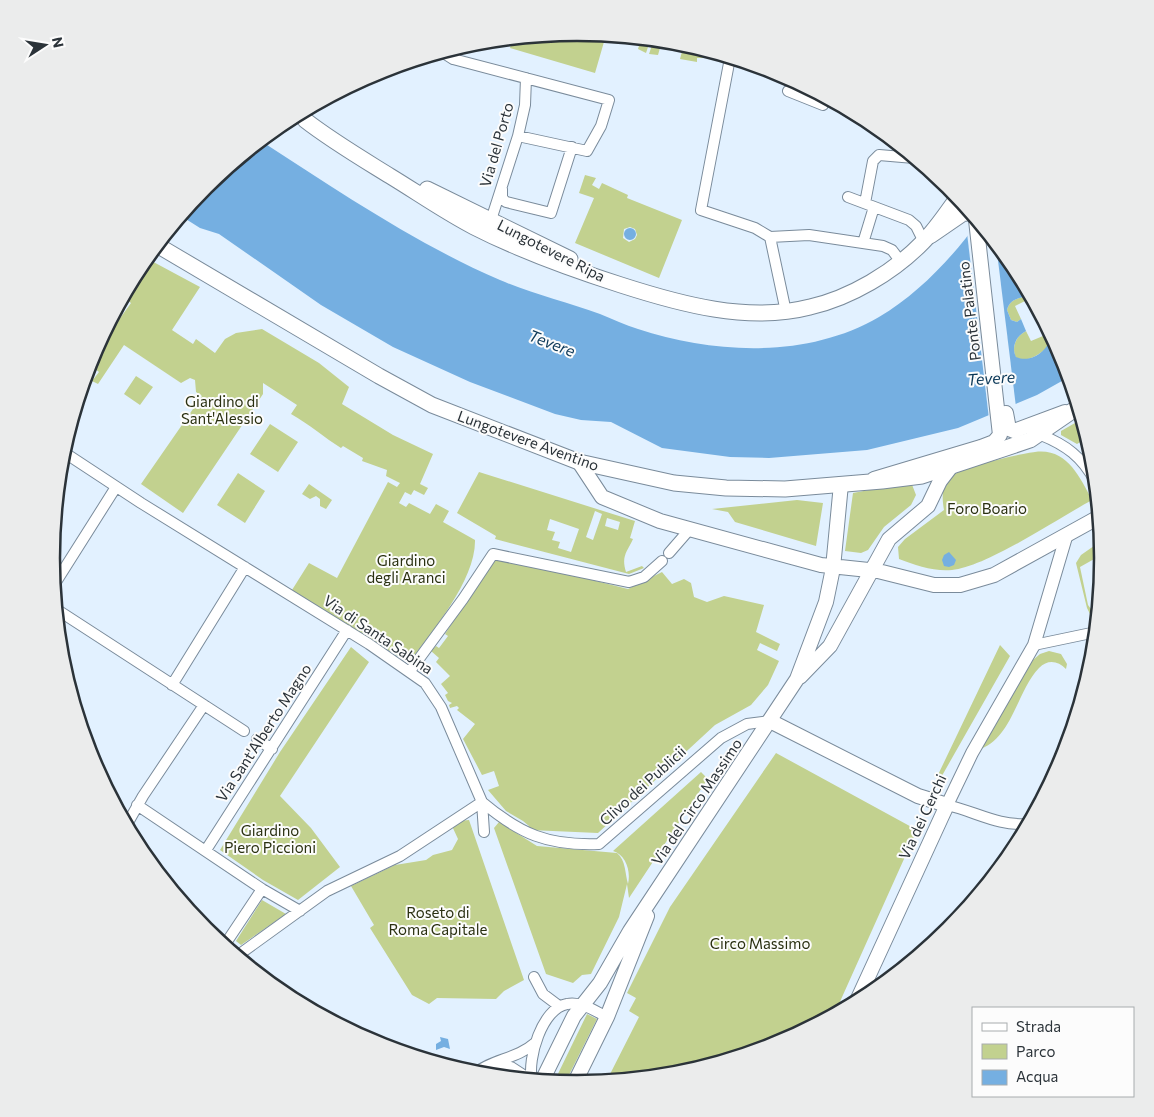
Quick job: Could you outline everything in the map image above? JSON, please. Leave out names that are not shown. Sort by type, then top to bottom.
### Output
[{"type":"main road","name":"Lungotevere Ripa","points":[[304,119],[336,143],[440,207],[490,227],[532,254],[592,277],[691,305],[752,312],[786,312],[820,305],[842,296],[901,262],[924,242],[953,204]]},
{"type":"main road","points":[[924,242],[959,216],[964,215]]},
{"type":"main road","name":"Ponte Palatino","points":[[978,232],[1004,425]]},
{"type":"main road","name":"Ponte Palatino","points":[[987,244],[1004,425]]},
{"type":"main road","name":"Lungotevere Aventino","points":[[164,248],[379,376],[432,405],[579,462],[622,474],[707,487],[785,489],[913,477],[950,468],[1024,443],[1041,435],[1073,411]]},
{"type":"main road","points":[[867,482],[894,472],[988,445],[998,438],[1004,425],[1014,431],[1072,410]]},
{"type":"main road","points":[[579,462],[602,497],[688,530],[833,568],[871,571],[934,585],[960,585],[994,575],[1093,521]]},
{"type":"main road","points":[[797,679],[830,646],[891,536],[928,506],[940,481],[950,468]]},
{"type":"main road","points":[[797,679],[823,614],[833,568],[841,484]]},
{"type":"main road","name":"Via del Circo Massimo","points":[[545,1075],[582,1005],[600,983],[630,931],[652,901],[797,679]]},
{"type":"main road","points":[[770,721],[918,796],[947,805]]},
{"type":"main road","name":"Via dei Cerchi","points":[[862,990],[947,805]]},
{"type":"main road","name":"Via del Circo Massimo","points":[[578,1076],[607,1018],[652,901]]},
{"type":"street","points":[[450,57],[609,100],[601,126],[587,151],[518,136]]},
{"type":"street","points":[[729,65],[717,136],[701,210],[755,228],[770,237],[809,235],[887,247],[901,262]]},
{"type":"street","name":"Via del Porto","points":[[490,227],[526,105],[526,78]]},
{"type":"street","points":[[788,91],[810,97]]},
{"type":"street","points":[[503,180],[503,200],[551,213],[572,147]]},
{"type":"street","points":[[863,242],[870,205],[873,161],[879,155],[903,157]]},
{"type":"street","points":[[848,197],[910,220],[916,226],[924,242]]},
{"type":"street","points":[[770,237],[786,312]]},
{"type":"street","points":[[1041,435],[1072,450],[1085,465]]},
{"type":"street","points":[[70,457],[147,507],[245,567],[172,684]]},
{"type":"street","points":[[60,575],[116,487]]},
{"type":"street","points":[[670,553],[688,530]]},
{"type":"street","name":"Via dei Cerchi","points":[[947,805],[976,746],[1032,648],[1066,537]]},
{"type":"street","points":[[410,671],[463,600],[493,554],[630,582],[644,577],[662,561]]},
{"type":"street","name":"Via di Santa Sabina","points":[[245,567],[347,630],[425,683],[436,696],[482,802]]},
{"type":"street","points":[[63,613],[244,731]]},
{"type":"street","name":"Via Sant'Alberto Magno","points":[[206,850],[347,630]]},
{"type":"street","points":[[1032,648],[1089,634]]},
{"type":"street","points":[[130,818],[204,705]]},
{"type":"street","name":"Clivo dei Publicii","points":[[482,802],[534,836],[548,840],[599,844],[720,738],[747,724],[770,721]]},
{"type":"street","points":[[257,739],[272,749]]},
{"type":"street","points":[[482,802],[484,832]]},
{"type":"street","points":[[242,952],[338,884],[412,849],[482,802]]},
{"type":"street","points":[[137,805],[262,889],[300,911]]},
{"type":"street","points":[[947,805],[967,810],[1000,823],[1021,824]]},
{"type":"street","points":[[228,940],[262,889]]},
{"type":"street","points":[[534,977],[543,994],[559,1006]]},
{"type":"street","points":[[531,1074],[530,1066],[535,1042],[549,1018],[559,1006],[571,1003],[582,1005],[607,1018]]},
{"type":"street","points":[[484,1067],[491,1063],[518,1054],[535,1042]]},
{"type":"street","points":[[491,1063],[511,1067],[519,1072]]},
{"type":"green space","points":[[543,42],[604,42],[595,73],[510,48],[511,46]]},
{"type":"green space","points":[[639,45],[648,46],[646,53],[638,49]]},
{"type":"green space","points":[[651,47],[660,48],[658,55],[649,54]]},
{"type":"green space","points":[[682,52],[703,57],[697,58],[697,62],[680,59]]},
{"type":"green space","points":[[585,175],[596,178],[592,185],[599,189],[602,183],[628,195],[627,198],[682,220],[659,278],[575,243],[594,198],[579,193]],"holes":[[[630,227],[635,229],[637,235],[635,239],[629,242],[623,238],[624,229]]]},
{"type":"green space","points":[[154,262],[200,287],[172,330],[193,344],[196,339],[215,353],[225,339],[236,333],[262,329],[319,363],[349,387],[342,404],[393,435],[433,454],[420,484],[428,488],[424,495],[414,490],[411,495],[405,492],[399,503],[406,507],[409,503],[430,514],[436,504],[449,511],[443,522],[475,540],[473,555],[461,588],[440,621],[409,663],[292,590],[309,563],[337,578],[388,482],[397,487],[400,483],[386,476],[387,470],[362,461],[363,458],[343,446],[341,448],[291,414],[297,405],[263,383],[263,394],[183,513],[141,484],[202,396],[196,392],[195,380],[190,378],[181,383],[124,345],[98,384],[92,381],[99,372],[96,369],[113,330],[131,303],[129,300]]},
{"type":"green space","points":[[1023,297],[1025,301],[1015,306],[1021,319],[1017,322],[1011,320],[1007,310],[1010,303]]},
{"type":"green space","points":[[1040,328],[1048,345],[1047,348],[1029,359],[1016,358],[1015,342],[1026,331],[1031,341],[1043,336]]},
{"type":"green space","points":[[136,376],[153,387],[140,405],[124,394]]},
{"type":"green space","points":[[1076,422],[1081,442],[1077,444],[1061,435],[1061,431]]},
{"type":"green space","points":[[270,424],[298,442],[278,472],[250,454]]},
{"type":"green space","name":"Foro Boario","points":[[1035,452],[1056,454],[1064,459],[1077,473],[1091,501],[1022,541],[966,567],[939,570],[918,566],[899,559],[898,547],[905,539],[944,510],[944,488],[951,477],[966,469],[1004,458]]},
{"type":"green space","points":[[479,472],[635,521],[630,538],[633,539],[624,562],[626,572],[642,566],[644,568],[629,574],[495,539],[496,536],[457,513]],"holes":[[[595,511],[602,514],[593,540],[586,537]],[[607,518],[620,522],[618,530],[605,526]],[[550,519],[579,529],[571,552],[558,548],[560,542],[552,540],[555,532],[547,530]]]},
{"type":"green space","points":[[238,473],[265,491],[245,523],[217,505]]},
{"type":"green space","points":[[911,482],[916,495],[911,505],[884,527],[868,550],[861,553],[845,551],[853,493]]},
{"type":"green space","points":[[309,484],[332,500],[326,509],[320,506],[320,499],[316,496],[310,499],[302,494]]},
{"type":"green space","points":[[797,500],[823,503],[816,546],[735,522],[728,512],[712,509]]},
{"type":"green space","points":[[1094,546],[1094,559],[1080,567],[1088,605],[1091,610],[1091,614],[1087,608],[1076,563],[1081,555]]},
{"type":"green space","points":[[496,556],[628,589],[662,572],[672,584],[684,579],[691,583],[694,597],[707,602],[724,596],[764,605],[756,632],[780,644],[777,651],[760,643],[757,650],[779,661],[768,685],[751,705],[715,725],[598,833],[530,830],[529,826],[523,821],[506,811],[488,790],[499,786],[494,771],[482,775],[463,739],[475,724],[457,710],[459,708],[457,706],[450,708],[449,705],[452,703],[448,701],[445,695],[448,693],[441,684],[450,676],[436,662],[439,658],[431,651],[436,646],[439,648],[448,636],[445,634]]},
{"type":"green space","points":[[1000,645],[1010,656],[939,781],[936,779]]},
{"type":"green space","name":"Giardino Piero Piccioni","points":[[351,647],[369,662],[280,796],[311,828],[340,867],[298,900],[263,880],[220,850],[280,752]]},
{"type":"green space","points":[[1049,651],[1061,654],[1067,664],[1066,669],[1060,664],[1053,662],[1042,665],[1025,689],[1008,724],[992,743],[981,749],[1033,660],[1040,654]]},
{"type":"green space","name":"Circo Massimo","points":[[776,753],[917,830],[839,1004],[775,1036],[711,1058],[678,1066],[610,1075],[639,1017],[629,1011],[636,998],[627,993],[670,907]]},
{"type":"green space","name":"Roseto di Roma Capitale","points":[[701,772],[707,778],[705,783],[629,898],[627,884],[619,917],[591,974],[582,975],[573,983],[546,974],[494,828],[499,822],[537,846],[617,853],[624,863],[628,884],[629,874],[626,864],[618,853],[613,851]]},
{"type":"green space","name":"Roseto di Roma Capitale","points":[[469,820],[524,980],[504,991],[496,999],[437,998],[429,1004],[412,995],[370,928],[374,925],[351,886],[395,865],[426,860],[433,855],[452,850],[458,839],[452,826],[459,821]]},
{"type":"green space","points":[[262,900],[286,914],[241,945],[236,941]]},
{"type":"green space","points":[[587,1014],[597,1019],[569,1076],[557,1075]]},
{"type":"water","name":"Tevere","points":[[267,145],[348,197],[438,250],[524,290],[667,337],[698,344],[760,348],[791,346],[822,340],[851,331],[879,317],[921,286],[946,262],[974,227],[1007,271],[1023,297],[1010,303],[1007,310],[1011,320],[1017,322],[1021,319],[1026,331],[1015,342],[1016,357],[1028,359],[1034,357],[1048,345],[1063,381],[1037,395],[958,428],[867,450],[769,458],[730,457],[662,448],[611,422],[581,420],[555,414],[470,382],[393,347],[321,305],[219,234],[200,228],[186,219],[211,193]]},
{"type":"water","points":[[630,228],[636,234],[630,240],[624,234]]},
{"type":"water","points":[[949,552],[956,560],[954,565],[949,567],[944,566],[942,560],[944,555]]},
{"type":"water","points":[[440,1037],[448,1039],[450,1049],[444,1047],[436,1050],[436,1044],[441,1041]]},
{"type":"pier","points":[[972,225],[998,259],[1016,407],[989,419],[967,233]]},
{"type":"park label","name":"Giardino di Sant'Alessio","points":[[222,410]]},
{"type":"park label","name":"Giardino degli Aranci","points":[[406,570]]}]
